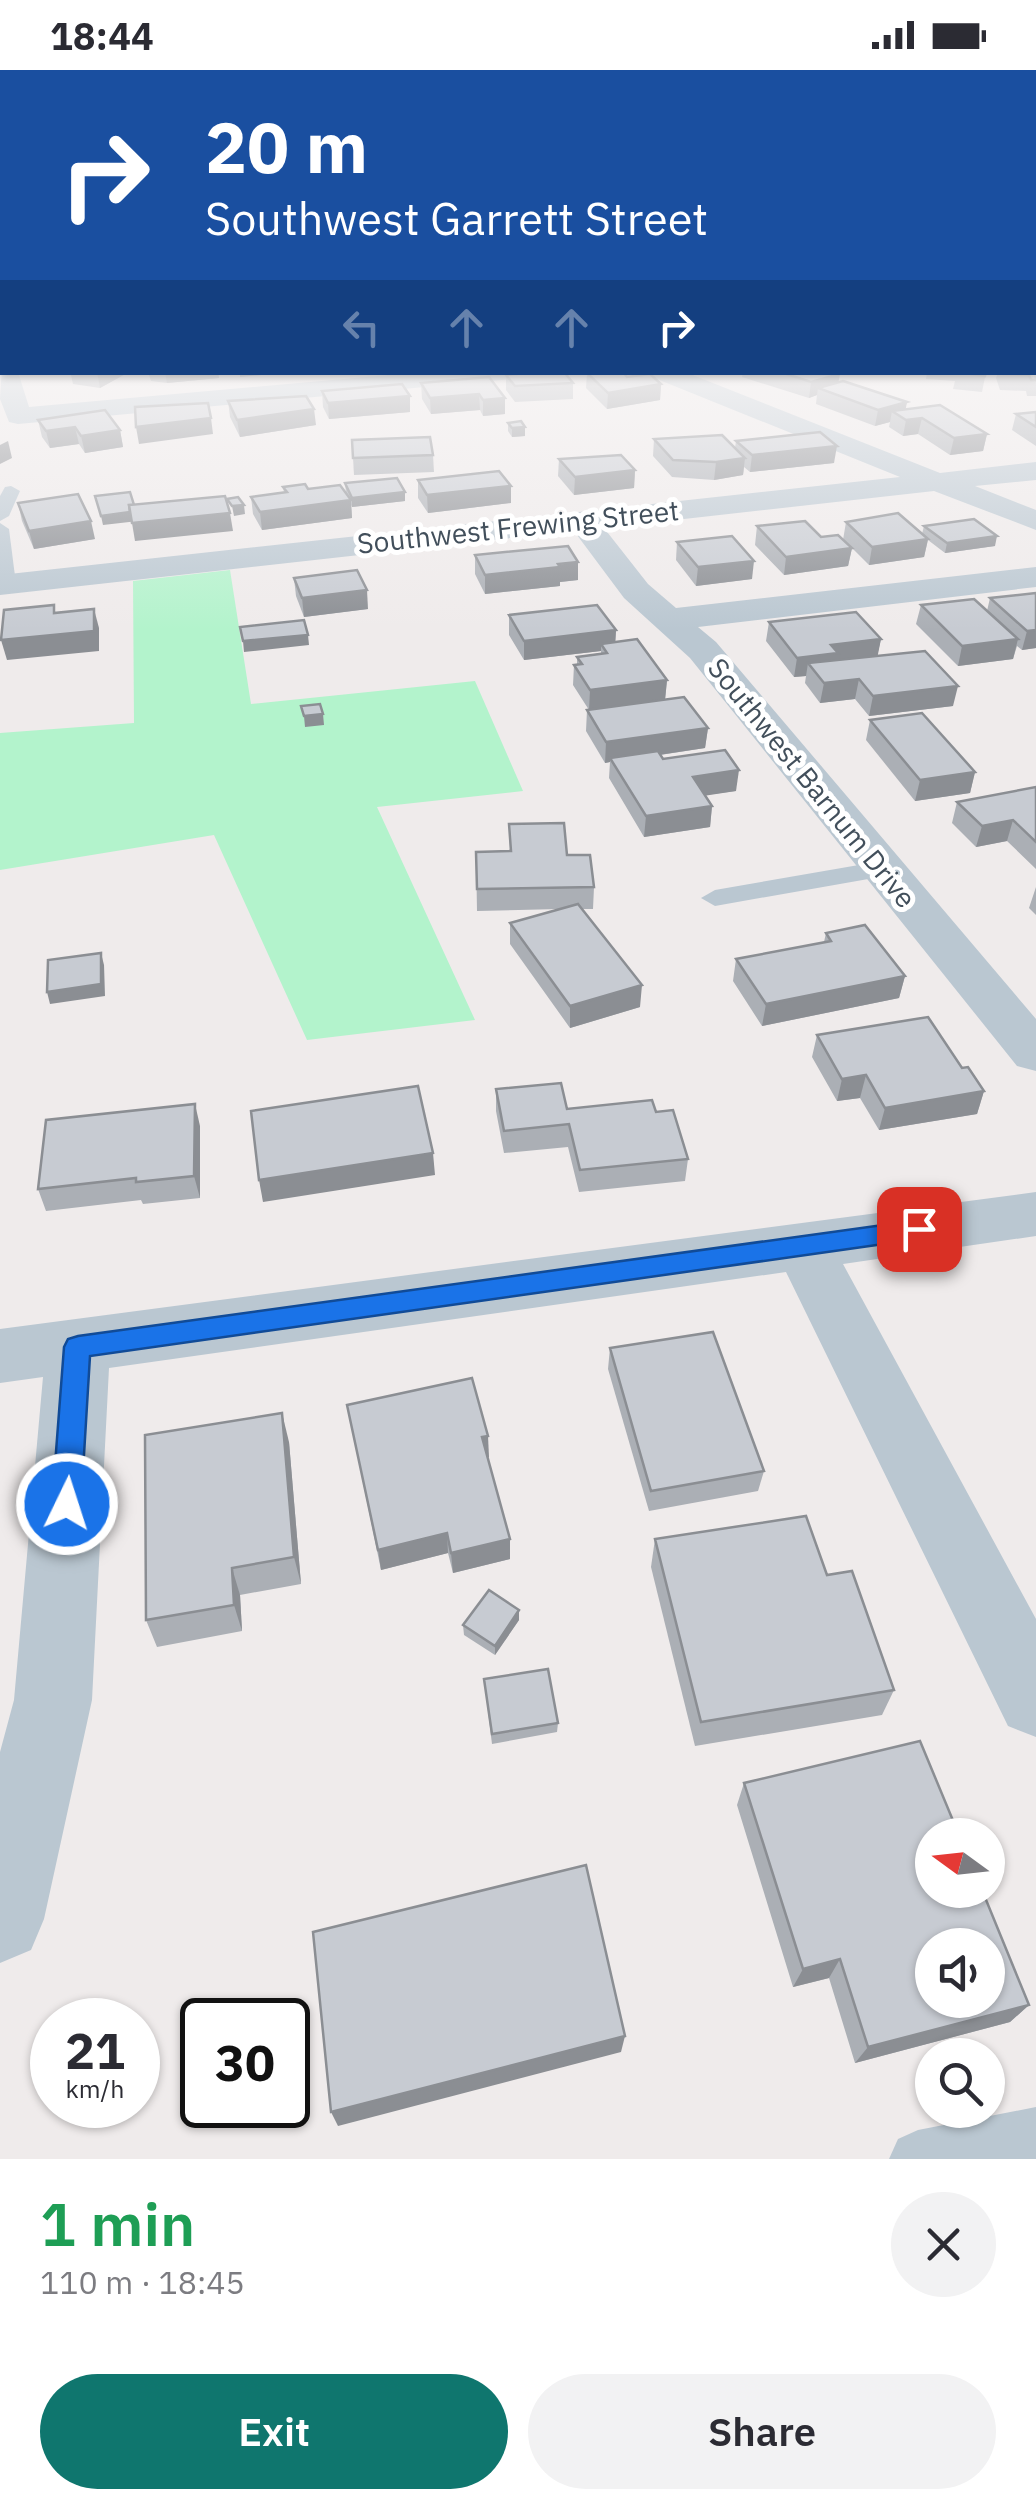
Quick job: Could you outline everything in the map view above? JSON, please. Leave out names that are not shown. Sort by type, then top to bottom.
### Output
[{"type":"street","points":[[818,434],[1036,522]]},
{"type":"street","name":"Southwest Frewing Street","points":[[3,585],[1036,471]]},
{"type":"street","name":"Southwest Barnum Drive","points":[[581,520],[636,591],[703,650],[1036,1054]]},
{"type":"street","points":[[667,620],[1036,578]]},
{"type":"street","points":[[0,1356],[1036,1214]]},
{"type":"street","points":[[803,1245],[1036,1698]]},
{"type":"street","points":[[0,1918],[53,1700],[78,1347]]},
{"type":"lane","points":[[0,516],[12,490]]},
{"type":"lane","points":[[0,529],[3,585]]},
{"type":"lane","points":[[715,898],[882,868]]},
{"type":"lane","points":[[918,2159],[1036,2134]]},
{"type":"green space","points":[[230,570],[251,704],[475,681],[523,791],[377,807],[475,1020],[307,1040],[214,835],[0,870],[0,733],[134,723],[133,581]]},
{"type":"building","points":[[823,434],[837,446],[752,455],[736,441]]},
{"type":"building","points":[[722,435],[745,458],[716,462],[673,460],[654,439]]},
{"type":"building","points":[[430,437],[433,455],[353,458],[352,440]]},
{"type":"building","points":[[621,455],[635,470],[575,477],[559,459]]},
{"type":"building","points":[[499,471],[511,486],[427,495],[418,480]]},
{"type":"building","points":[[397,478],[405,492],[352,498],[345,483]]},
{"type":"building","points":[[305,484],[308,489],[340,485],[351,500],[260,512],[251,497],[287,492],[283,487]]},
{"type":"building","points":[[130,492],[134,505],[129,505],[130,512],[101,516],[95,496]]},
{"type":"building","points":[[78,494],[91,521],[29,531],[18,503]]},
{"type":"building","points":[[225,496],[230,513],[132,523],[129,505]]},
{"type":"building","points":[[238,497],[244,505],[232,506],[227,499]]},
{"type":"building","points":[[898,513],[928,539],[872,547],[846,522]]},
{"type":"building","points":[[974,519],[997,536],[947,543],[924,526]]},
{"type":"building","points":[[805,521],[821,537],[838,535],[852,548],[786,557],[757,526]]},
{"type":"building","points":[[732,536],[754,561],[698,567],[677,542]]},
{"type":"building","points":[[568,546],[578,562],[485,575],[475,555]]},
{"type":"building","points":[[357,570],[367,590],[302,598],[294,578]]},
{"type":"building","points":[[1036,593],[1036,630],[1027,631],[990,598]]},
{"type":"building","points":[[974,599],[1018,639],[962,646],[921,605]]},
{"type":"building","points":[[54,605],[54,613],[94,609],[94,631],[1,640],[4,610]]},
{"type":"building","points":[[597,605],[616,630],[524,641],[509,615]]},
{"type":"building","points":[[856,612],[881,639],[831,645],[838,653],[797,658],[769,622]]},
{"type":"building","points":[[304,620],[308,635],[243,641],[240,627]]},
{"type":"building","points":[[637,639],[667,680],[590,690],[574,665],[582,664],[577,657],[607,653],[601,644]]},
{"type":"building","points":[[925,651],[958,686],[873,696],[859,679],[824,683],[808,663]]},
{"type":"building","points":[[684,697],[708,728],[606,742],[587,710]]},
{"type":"building","points":[[320,704],[323,714],[304,716],[301,706]]},
{"type":"building","points":[[922,713],[975,772],[920,780],[870,720]]},
{"type":"building","points":[[725,750],[739,770],[693,777],[712,806],[646,816],[610,758],[658,751],[663,759]]},
{"type":"building","points":[[1036,787],[1036,842],[1013,820],[982,826],[957,802]]},
{"type":"building","points":[[564,823],[567,855],[590,855],[594,887],[477,889],[476,852],[511,851],[509,824]]},
{"type":"building","points":[[578,904],[642,985],[570,1006],[510,923]]},
{"type":"building","points":[[865,925],[905,976],[766,1004],[736,959],[831,941],[826,933]]},
{"type":"building","points":[[101,953],[101,984],[47,992],[48,960]]},
{"type":"building","points":[[928,1017],[962,1068],[968,1067],[984,1091],[885,1108],[866,1075],[842,1079],[817,1035]]},
{"type":"building","points":[[561,1083],[567,1109],[652,1100],[656,1112],[673,1110],[688,1159],[580,1170],[569,1124],[504,1131],[496,1089]]},
{"type":"building","points":[[418,1086],[433,1153],[259,1180],[251,1111]]},
{"type":"building","points":[[195,1104],[194,1176],[38,1189],[46,1120]]},
{"type":"building","points":[[713,1332],[764,1471],[651,1491],[610,1348]]},
{"type":"building","points":[[472,1378],[488,1436],[482,1437],[510,1539],[451,1553],[447,1533],[378,1550],[347,1405]]},
{"type":"building","points":[[282,1413],[294,1557],[232,1568],[234,1605],[146,1620],[145,1435]]},
{"type":"building","points":[[806,1516],[827,1575],[852,1571],[894,1690],[701,1722],[655,1539]]},
{"type":"building","points":[[489,1590],[519,1610],[495,1646],[463,1625]]},
{"type":"building","points":[[548,1669],[558,1723],[492,1734],[484,1679]]},
{"type":"building","points":[[920,1741],[952,1818],[915,1818],[915,1908],[989,1908],[998,1928],[915,1928],[915,2018],[979,2018],[868,2047],[840,1959],[803,1969],[744,1783]]},
{"type":"building","points":[[586,1865],[625,2036],[331,2112],[313,1932]]},
{"type":"building","points":[[1005,1946],[1029,2005],[1005,2011]]},
{"type":"route","points":[[67,1504],[78,1347],[919,1229]]}]
